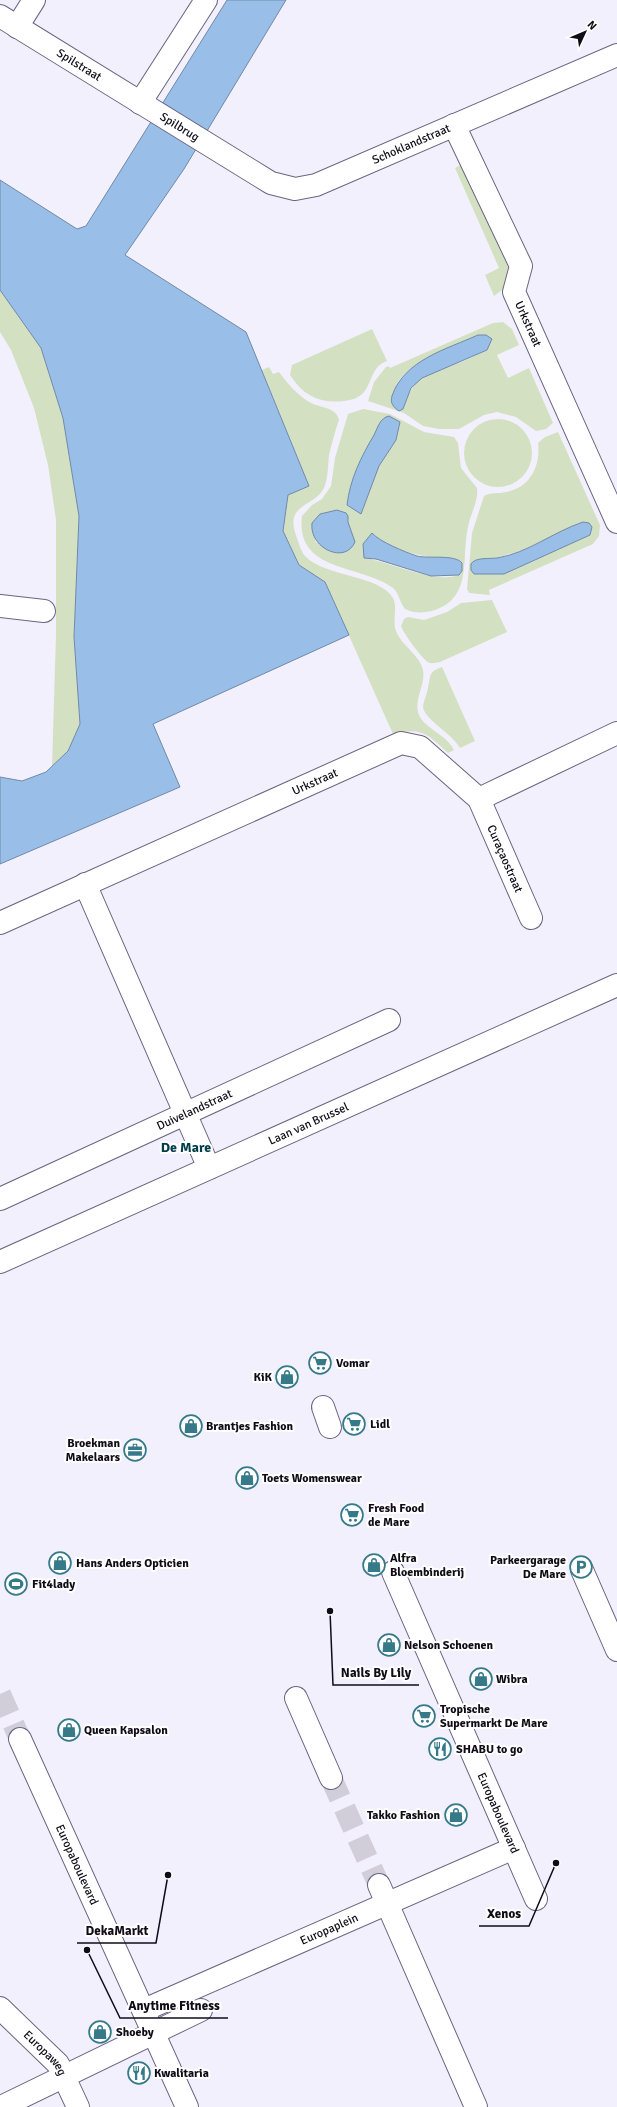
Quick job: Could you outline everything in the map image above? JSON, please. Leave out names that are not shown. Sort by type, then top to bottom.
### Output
[{"type":"street","name":"Spilstraat","points":[[34,0],[9,22],[146,107]]},
{"type":"street","points":[[146,107],[206,0]]},
{"type":"street","name":"Schoklandstraat","points":[[207,145],[271,183],[295,189],[316,185],[617,55]]},
{"type":"street","name":"Spilbrug","points":[[146,107],[207,145]]},
{"type":"street","name":"Urkstraat","points":[[454,125],[522,266],[514,292],[617,522]]},
{"type":"street","points":[[0,606],[44,611]]},
{"type":"street","points":[[479,799],[617,733]]},
{"type":"street","name":"Urkstraat","points":[[0,923],[290,794],[400,743],[420,747],[479,799]]},
{"type":"street","name":"Curaçaostraat","points":[[479,799],[531,918]]},
{"type":"street","points":[[85,884],[209,1168]]},
{"type":"street","name":"Laan van Brussel","points":[[0,1262],[617,985]]},
{"type":"street","name":"Duivelandstraat","points":[[0,1199],[389,1020]]},
{"type":"street","points":[[582,1570],[615,1642]]},
{"type":"street","name":"Europaboulevard","points":[[393,1572],[536,1899]]},
{"type":"street","points":[[296,1698],[331,1778]]},
{"type":"street","name":"Europaboulevard","points":[[20,1739],[154,2033]]},
{"type":"street","name":"Europaplein","points":[[144,2010],[383,1895],[514,1848]]},
{"type":"street","points":[[383,1895],[476,2107]]},
{"type":"street","name":"Europaweg","points":[[0,2008],[58,2064],[78,2107]]},
{"type":"street","points":[[1,2107],[201,2010]]},
{"type":"street","points":[[154,2033],[187,2107]]},
{"type":"green space","points":[[464,163],[511,270],[506,287],[494,296],[485,275],[499,268],[455,168]]},
{"type":"green space","points":[[0,290],[41,348],[63,418],[79,516],[74,637],[80,724],[68,751],[52,767],[56,634],[56,520],[48,465],[34,408],[11,350],[0,332]]},
{"type":"green space","points":[[503,322],[512,329],[519,345],[497,355],[508,378],[529,368],[553,423],[546,429],[536,431],[516,417],[497,412],[484,415],[459,429],[439,429],[423,426],[404,413],[368,401],[374,382],[386,367],[389,366],[390,368],[493,323]],"holes":[[[482,335],[492,339],[488,346],[481,352],[462,362],[422,378],[412,388],[403,409],[399,411],[394,407],[394,391],[400,379],[408,371],[446,349]]]},
{"type":"green space","points":[[372,329],[387,361],[378,367],[367,388],[358,397],[336,402],[320,400],[313,397],[301,388],[290,375],[292,365]]},
{"type":"green space","points":[[269,367],[273,374],[279,372],[302,397],[315,405],[328,408],[335,413],[339,420],[329,455],[324,488],[314,499],[297,512],[294,518],[294,527],[301,550],[306,557],[315,564],[326,569],[377,585],[386,590],[393,598],[395,606],[395,627],[398,636],[418,660],[423,670],[423,681],[418,698],[419,715],[426,724],[451,745],[454,750],[448,753],[435,741],[424,734],[411,731],[393,734],[325,582],[299,565],[283,531],[288,495],[309,486],[262,370]]},
{"type":"green space","points":[[363,409],[390,414],[424,432],[454,437],[458,443],[461,468],[477,488],[477,497],[468,527],[465,563],[460,586],[455,596],[447,604],[435,610],[428,612],[412,612],[405,609],[393,588],[380,580],[319,558],[309,548],[303,534],[302,516],[312,505],[322,499],[331,486],[335,458],[348,414]],"holes":[[[389,416],[400,422],[396,440],[379,466],[361,514],[347,504],[349,492],[362,457],[374,436]],[[337,510],[341,511],[346,514],[350,528],[316,543],[315,538],[324,513]],[[372,534],[390,546],[401,550],[427,557],[462,563],[461,574],[451,577],[426,575],[364,558],[363,544]]]},
{"type":"green space","points":[[498,419],[511,422],[522,429],[529,440],[532,453],[529,466],[522,477],[511,484],[498,487],[485,484],[474,477],[467,466],[464,453],[467,440],[474,429],[485,422]]},
{"type":"green space","points":[[558,432],[600,525],[599,536],[593,544],[489,590],[490,595],[469,593],[467,589],[472,533],[484,496],[503,493],[522,486],[536,468],[538,460],[538,443],[545,437]],"holes":[[[590,535],[504,574],[474,574],[492,559],[523,550],[535,544]]]},
{"type":"green space","points":[[492,600],[507,632],[440,662],[431,663],[423,658],[401,626],[404,619],[408,617],[424,620],[447,612],[461,603]]},
{"type":"green space","points":[[442,667],[475,741],[460,748],[456,742],[424,711],[423,706],[431,674]]},
{"type":"water","points":[[227,0],[286,0],[184,169],[125,255],[246,332],[309,486],[288,495],[283,531],[299,565],[325,582],[349,635],[153,724],[180,787],[0,864],[0,777],[22,781],[46,772],[68,751],[80,724],[74,637],[79,516],[63,418],[41,348],[0,290],[0,180],[77,229],[86,226]]},
{"type":"water","points":[[478,335],[486,335],[492,339],[487,350],[422,378],[411,388],[403,409],[399,411],[394,406],[391,398],[398,384],[406,373],[428,357]]},
{"type":"water","points":[[389,416],[400,422],[396,440],[379,466],[361,514],[347,505],[353,477],[380,423],[383,419]]},
{"type":"water","points":[[337,510],[346,513],[348,516],[348,522],[355,542],[350,549],[344,552],[336,553],[322,546],[316,540],[312,523],[320,514]]},
{"type":"water","points":[[583,522],[589,523],[592,527],[590,535],[504,574],[474,574],[471,570],[471,564],[476,560],[497,558],[519,552]]},
{"type":"water","points":[[372,533],[387,543],[417,556],[459,560],[462,563],[462,571],[459,575],[431,576],[376,559],[364,558],[363,544]]},
{"type":"tunnel","points":[[0,1694],[20,1739]]},
{"type":"tunnel","points":[[331,1778],[379,1885]]},
{"type":"place","name":"Vomar","points":[[320,1363]]},
{"type":"place","name":"KiK","points":[[287,1377]]},
{"type":"place","name":"Lidl","points":[[354,1424]]},
{"type":"place","name":"Brantjes Fashion","points":[[191,1426]]},
{"type":"place","name":"Broekman Makelaars","points":[[135,1450]]},
{"type":"place","name":"Toets Womenswear","points":[[247,1478]]},
{"type":"place","name":"Fresh Food de Mare","points":[[352,1515]]},
{"type":"place","name":"Hans Anders Opticien","points":[[60,1563]]},
{"type":"place","name":"Alfra Bloembinderij","points":[[374,1565]]},
{"type":"place","name":"Parkeergarage De Mare","points":[[581,1567]]},
{"type":"place","name":"Fit4lady","points":[[16,1584]]},
{"type":"place","name":"Nails By Lily","points":[[330,1611]]},
{"type":"place","name":"Nelson Schoenen","points":[[389,1645]]},
{"type":"place","name":"Wibra","points":[[481,1679]]},
{"type":"place","name":"Tropische Supermarkt De Mare","points":[[424,1716]]},
{"type":"place","name":"Queen Kapsalon","points":[[69,1730]]},
{"type":"place","name":"SHABU to go","points":[[440,1749]]},
{"type":"place","name":"Takko Fashion","points":[[456,1815]]},
{"type":"place","name":"Xenos","points":[[556,1863]]},
{"type":"place","name":"DekaMarkt","points":[[168,1875]]},
{"type":"place","name":"Anytime Fitness","points":[[87,1950]]},
{"type":"place","name":"Shoeby","points":[[100,2032]]},
{"type":"place","name":"Kwalitaria","points":[[139,2073]]},
{"type":"district","name":"De Mare","points":[[186,1147]]}]
